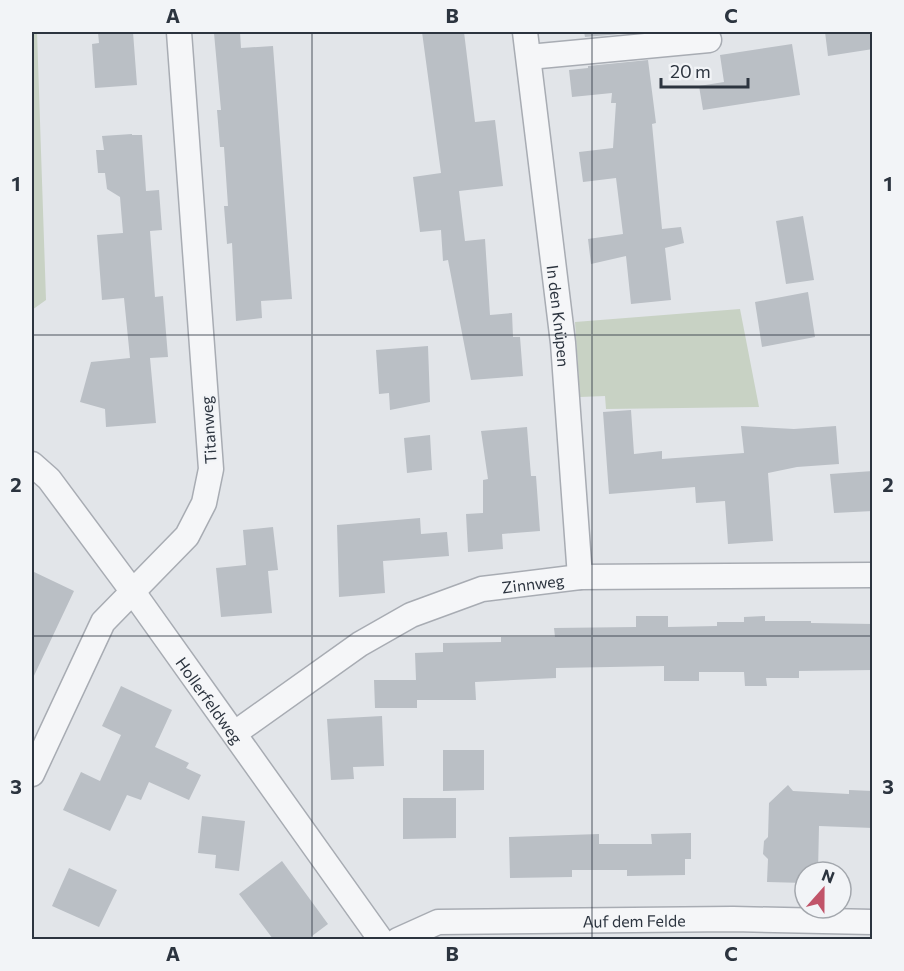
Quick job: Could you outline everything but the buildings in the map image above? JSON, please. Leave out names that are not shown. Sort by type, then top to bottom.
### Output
[{"type":"street","name":"Titanweg","points":[[32,774],[103,622],[187,536],[204,503],[211,469],[179,32]]},
{"type":"street","name":"In den Knüpen","points":[[525,32],[563,343],[579,577]]},
{"type":"street","points":[[529,57],[709,40]]},
{"type":"street","name":"Hollerfeldweg","points":[[32,464],[49,479],[133,592],[381,939]]},
{"type":"street","name":"Zinnweg","points":[[235,734],[360,644],[411,615],[482,589],[579,577],[873,575]]},
{"type":"street","name":"Auf dem Felde","points":[[398,939],[438,922],[733,919],[873,922]]},
{"type":"green space","points":[[32,32],[37,32],[46,300],[32,310]]},
{"type":"green space","points":[[740,309],[759,407],[606,409],[605,396],[580,397],[575,322]]}]
